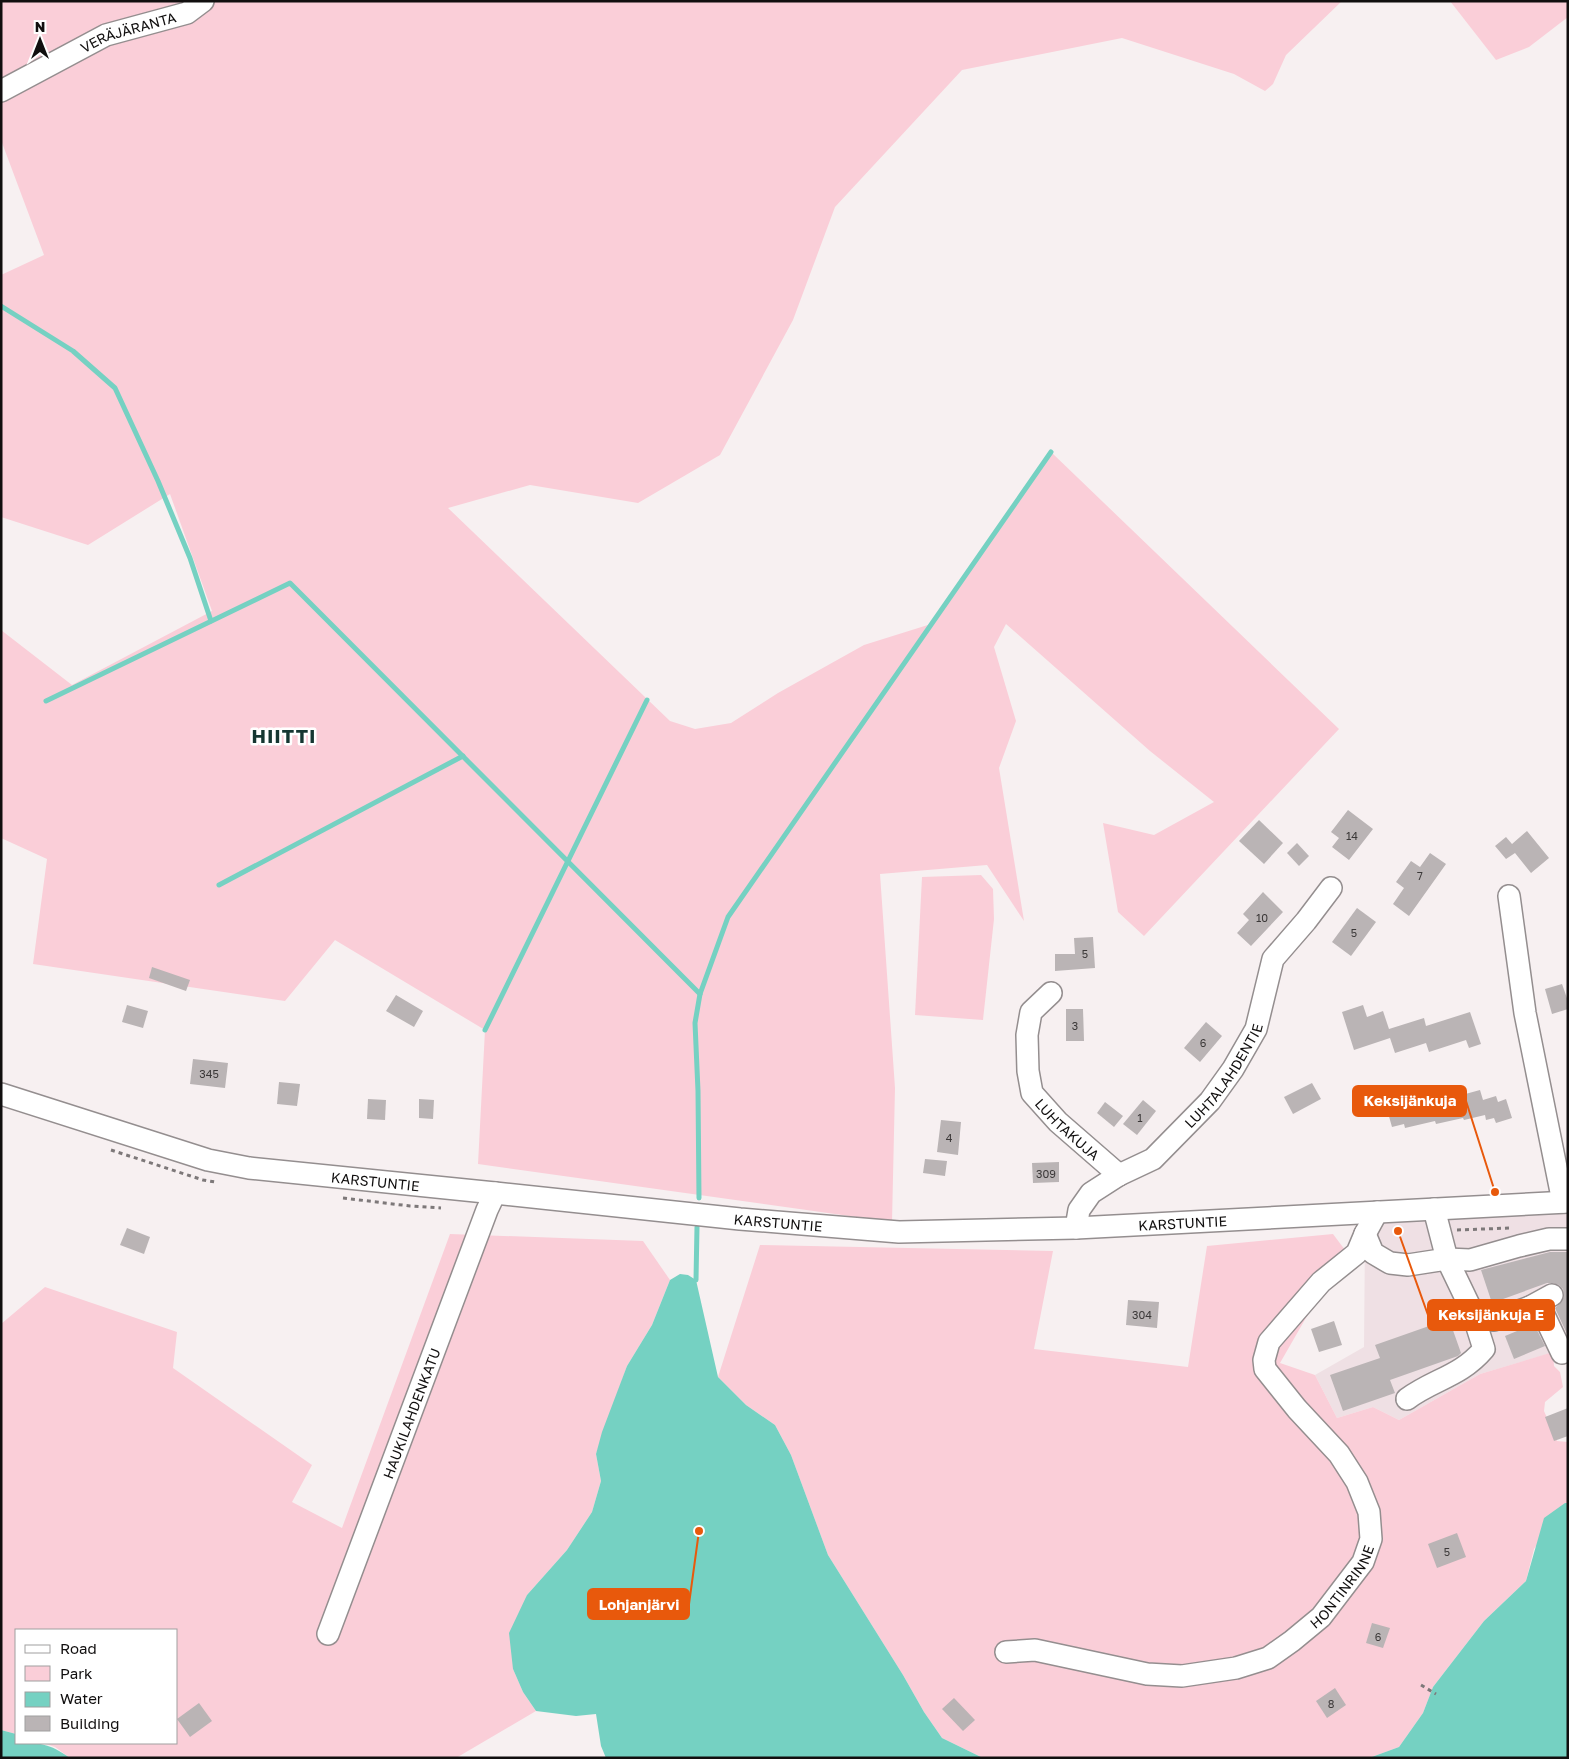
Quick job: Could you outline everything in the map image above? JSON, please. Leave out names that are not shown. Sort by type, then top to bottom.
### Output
[{"type":"street","name":"VERÄJÄRANTA","points":[[1,91],[106,35],[187,14],[203,1]]},
{"type":"street","name":"LUHTALAHDENTIE","points":[[1076,1228],[1079,1210],[1091,1193],[1119,1175],[1153,1159],[1210,1102],[1256,1029],[1274,959],[1331,888]]},
{"type":"street","points":[[1509,896],[1525,1013],[1565,1202]]},
{"type":"street","name":"LUHTAKUJA","points":[[1051,993],[1031,1012],[1027,1035],[1028,1071],[1032,1093],[1058,1122],[1119,1175]]},
{"type":"street","name":"KARSTUNTIE","points":[[1,1094],[208,1160],[249,1168],[740,1219],[899,1232],[1076,1228],[1211,1222],[1565,1202]]},
{"type":"street","name":"HAUKILAHDENKATU","points":[[328,1634],[480,1228],[495,1193]]},
{"type":"street","points":[[1407,1400],[1417,1392],[1452,1376],[1474,1360],[1484,1348],[1472,1311],[1447,1259],[1434,1209]]},
{"type":"street","name":"HONTINRINNE","points":[[1006,1652],[1035,1650],[1147,1674],[1182,1676],[1236,1668],[1268,1658],[1321,1617],[1363,1562],[1371,1539],[1369,1512],[1358,1482],[1339,1454],[1297,1409],[1265,1370],[1264,1360],[1269,1342],[1321,1282],[1357,1253],[1364,1234],[1378,1212]]},
{"type":"street","points":[[1364,1234],[1373,1253],[1390,1263],[1408,1266],[1447,1259],[1470,1260],[1549,1239],[1568,1239]]},
{"type":"street","points":[[1472,1311],[1483,1319],[1494,1320],[1530,1307],[1552,1295]]},
{"type":"street","points":[[1530,1307],[1542,1311],[1562,1353]]},
{"type":"path","points":[[1421,1685],[1436,1694]]},
{"type":"shaded area","points":[[1568,1202],[1568,1348],[1480,1374],[1399,1420],[1373,1407],[1337,1418],[1315,1375],[1364,1347],[1365,1234],[1377,1212]]},
{"type":"green space","points":[[1,1],[1342,1],[1286,55],[1273,84],[1265,91],[1234,74],[1122,38],[962,70],[835,207],[793,320],[720,455],[638,503],[530,485],[448,508],[670,721],[695,729],[731,723],[778,693],[864,645],[931,624],[1051,452],[1339,729],[1144,936],[1118,912],[1103,823],[1154,835],[1214,802],[1150,751],[1006,624],[994,647],[1016,721],[999,768],[1024,921],[987,865],[880,874],[895,1088],[892,1222],[478,1164],[485,1030],[335,940],[285,1001],[33,964],[47,859],[1,838],[1,630],[72,685],[212,611],[170,494],[88,545],[1,517],[1,275],[44,255],[1,140]]},
{"type":"green space","points":[[1450,1],[1568,1],[1568,17],[1529,47],[1496,60]]},
{"type":"green space","points":[[981,875],[993,889],[994,919],[983,1020],[915,1015],[922,877]]},
{"type":"green space","points":[[450,1234],[643,1241],[670,1280],[652,1325],[627,1366],[596,1454],[601,1481],[592,1512],[567,1550],[527,1595],[513,1669],[523,1692],[536,1711],[456,1758],[70,1758],[55,1747],[46,1744],[178,1744],[178,1629],[15,1629],[15,1734],[1,1730],[1,1324],[45,1287],[177,1332],[173,1368],[312,1465],[292,1502],[342,1528]]},
{"type":"green space","points":[[1333,1234],[1345,1250],[1280,1363],[1315,1375],[1337,1418],[1373,1407],[1399,1420],[1480,1374],[1553,1352],[1554,1366],[1560,1372],[1563,1387],[1545,1402],[1544,1411],[1557,1441],[1568,1442],[1568,1503],[1565,1503],[1534,1549],[1526,1581],[1484,1621],[1433,1687],[1423,1713],[1399,1747],[1369,1758],[983,1758],[942,1738],[924,1712],[828,1555],[791,1455],[775,1425],[746,1405],[718,1377],[760,1245],[1053,1251],[1034,1349],[1188,1367],[1207,1246]]},
{"type":"water","points":[[680,1274],[688,1275],[696,1280],[718,1377],[746,1405],[775,1425],[791,1455],[828,1555],[924,1712],[942,1738],[983,1758],[606,1758],[601,1746],[596,1714],[576,1716],[536,1711],[523,1692],[513,1669],[509,1633],[527,1595],[567,1550],[592,1512],[601,1481],[596,1454],[602,1432],[627,1366],[652,1325],[670,1280]]},
{"type":"water","points":[[1565,1503],[1568,1503],[1568,1758],[1369,1758],[1399,1747],[1423,1713],[1433,1687],[1484,1621],[1526,1581],[1544,1518]]},
{"type":"water","points":[[1,1730],[15,1734],[15,1744],[44,1745],[56,1749],[70,1758],[1,1758]]},
{"type":"building","points":[[1348,810],[1373,829],[1349,860],[1332,847],[1339,838],[1331,832]]},
{"type":"building","points":[[1259,820],[1283,843],[1264,864],[1239,841]]},
{"type":"building","points":[[1527,831],[1549,858],[1531,873],[1515,853],[1506,859],[1495,846],[1506,837],[1512,844]]},
{"type":"building","points":[[1297,843],[1309,856],[1299,866],[1287,853]]},
{"type":"building","points":[[1430,853],[1446,864],[1409,916],[1393,904],[1404,888],[1396,882],[1411,861],[1420,867]]},
{"type":"building","points":[[1263,892],[1283,912],[1251,946],[1237,933],[1249,920],[1243,914]]},
{"type":"building","points":[[1357,908],[1376,922],[1351,956],[1332,942]]},
{"type":"building","points":[[1093,937],[1095,968],[1055,971],[1055,954],[1075,954],[1074,938]]},
{"type":"building","points":[[152,967],[190,980],[186,991],[149,978]]},
{"type":"building","points":[[1562,984],[1568,1001],[1568,1009],[1552,1014],[1545,989]]},
{"type":"building","points":[[396,995],[423,1011],[414,1027],[386,1011]]},
{"type":"building","points":[[127,1005],[148,1011],[143,1028],[122,1022]]},
{"type":"building","points":[[1363,1005],[1367,1017],[1383,1011],[1389,1029],[1424,1018],[1426,1026],[1470,1012],[1481,1044],[1469,1048],[1466,1040],[1429,1052],[1426,1043],[1395,1053],[1390,1038],[1354,1050],[1342,1012]]},
{"type":"building","points":[[1066,1009],[1083,1009],[1084,1041],[1066,1041]]},
{"type":"building","points":[[1206,1022],[1222,1036],[1200,1062],[1184,1048]]},
{"type":"building","points":[[193,1059],[228,1063],[225,1088],[190,1084]]},
{"type":"building","points":[[279,1082],[300,1084],[297,1106],[277,1104]]},
{"type":"building","points":[[1312,1083],[1321,1099],[1293,1114],[1284,1097]]},
{"type":"building","points":[[1457,1090],[1458,1096],[1480,1090],[1483,1100],[1496,1096],[1498,1102],[1506,1099],[1512,1118],[1496,1123],[1494,1118],[1486,1120],[1485,1115],[1436,1124],[1435,1121],[1405,1128],[1404,1124],[1392,1127],[1386,1106],[1414,1099],[1414,1096],[1432,1091],[1433,1096]]},
{"type":"building","points":[[368,1099],[386,1100],[385,1120],[367,1119]]},
{"type":"building","points":[[419,1099],[434,1100],[433,1119],[419,1118]]},
{"type":"building","points":[[1143,1100],[1156,1111],[1137,1135],[1123,1124]]},
{"type":"building","points":[[1105,1102],[1123,1116],[1114,1127],[1097,1113]]},
{"type":"building","points":[[941,1120],[961,1122],[958,1155],[937,1152]]},
{"type":"building","points":[[925,1159],[947,1161],[945,1176],[923,1173]]},
{"type":"building","points":[[1059,1162],[1059,1182],[1033,1183],[1032,1163]]},
{"type":"building","points":[[127,1228],[150,1237],[144,1254],[120,1245]]},
{"type":"building","points":[[1550,1252],[1568,1252],[1568,1336],[1555,1308],[1562,1302],[1564,1296],[1563,1289],[1559,1285],[1547,1283],[1492,1303],[1481,1270]]},
{"type":"building","points":[[1128,1300],[1159,1302],[1157,1328],[1126,1325]]},
{"type":"building","points":[[1449,1319],[1461,1353],[1458,1356],[1390,1380],[1395,1393],[1343,1411],[1330,1375],[1380,1358],[1375,1345]]},
{"type":"building","points":[[1334,1321],[1342,1345],[1319,1352],[1311,1329]]},
{"type":"building","points":[[1534,1324],[1545,1346],[1514,1359],[1505,1336]]},
{"type":"building","points":[[1568,1408],[1568,1436],[1554,1441],[1545,1417]]},
{"type":"building","points":[[1457,1533],[1466,1557],[1437,1568],[1428,1544]]},
{"type":"building","points":[[1372,1623],[1390,1628],[1383,1648],[1366,1643]]},
{"type":"building","points":[[1335,1688],[1346,1705],[1327,1718],[1316,1701]]},
{"type":"building","points":[[954,1698],[975,1720],[963,1731],[942,1709]]},
{"type":"building","points":[[199,1703],[212,1721],[190,1737],[178,1718]]},
{"type":"waterway","points":[[1,306],[73,351],[115,388],[158,481],[190,558],[211,621]]},
{"type":"waterway","points":[[699,1198],[695,1023],[700,994],[728,917],[1051,452]]},
{"type":"waterway","points":[[46,701],[290,583],[700,994]]},
{"type":"waterway","points":[[485,1030],[647,700]]},
{"type":"waterway","points":[[219,885],[463,756]]},
{"type":"waterway","points":[[696,1280],[697,1227]]},
{"type":"place","name":"Keksijänkuja","points":[[1495,1192]]},
{"type":"place","name":"Keksijänkuja E","points":[[1398,1231]]},
{"type":"place","name":"Lohjanjärvi","points":[[699,1531]]},
{"type":"district","name":"HIITTI","points":[[284,735]]}]
